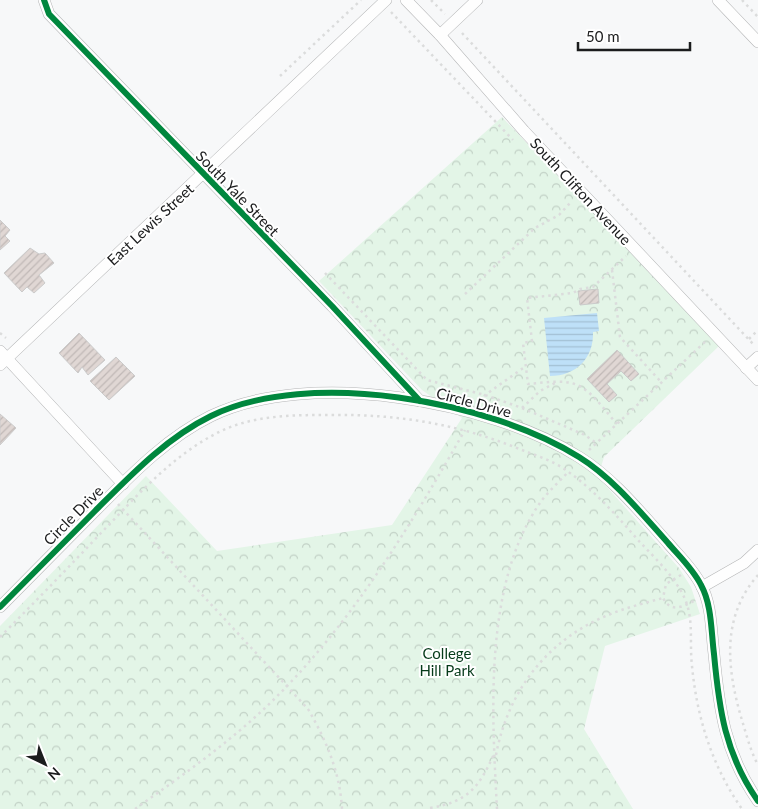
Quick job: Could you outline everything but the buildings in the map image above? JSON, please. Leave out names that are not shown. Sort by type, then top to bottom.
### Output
[{"type":"street","name":"South Yale Street","points":[[44,0],[49,14],[332,306],[420,401]]},
{"type":"street","name":"East Lewis Street","points":[[2,358],[202,174],[386,0]]},
{"type":"street","name":"South Clifton Avenue","points":[[406,0],[440,35],[524,131],[758,380]]},
{"type":"street","points":[[440,35],[477,0]]},
{"type":"street","points":[[718,0],[758,42]]},
{"type":"street","points":[[746,368],[758,357]]},
{"type":"street","points":[[2,358],[123,484]]},
{"type":"street","name":"Circle Drive","points":[[0,607],[123,484],[177,435],[212,415],[245,403],[315,394],[362,393],[420,401],[476,412],[532,432],[581,458],[640,512],[691,570],[704,592],[722,720],[732,756],[758,801]]},
{"type":"street","points":[[704,592],[744,563],[758,550]]},
{"type":"path","points":[[280,76],[361,0]]},
{"type":"path","points":[[431,0],[758,350]]},
{"type":"path","points":[[742,0],[758,17]]},
{"type":"path","points":[[465,294],[535,228],[555,218],[571,202]]},
{"type":"path","points":[[617,424],[584,388],[569,382],[528,384],[524,343],[532,341],[527,298],[573,293],[580,289],[593,287],[634,248]]},
{"type":"path","points":[[612,270],[620,337],[662,383]]},
{"type":"path","points":[[325,273],[427,380],[485,395],[522,408],[577,431],[596,444]]},
{"type":"path","points":[[748,339],[758,330]]},
{"type":"path","points":[[0,333],[6,338],[12,339]]},
{"type":"path","points":[[497,809],[494,762],[494,688],[499,628],[507,578],[526,529],[542,500],[581,458],[714,334]]},
{"type":"path","points":[[135,809],[228,740],[287,686],[331,636],[388,557],[432,488],[485,395],[526,366]]},
{"type":"path","points":[[522,408],[540,391],[556,382]]},
{"type":"path","points":[[0,637],[176,459],[223,430],[252,421],[286,415],[355,414],[399,417],[465,430],[536,456],[568,472],[616,514],[672,579],[687,604],[692,622],[692,663],[697,703],[710,751],[725,784],[742,809]]},
{"type":"path","points":[[111,496],[308,709],[329,750],[339,782],[342,809]]},
{"type":"path","points":[[691,570],[666,584],[663,598],[670,607],[682,608],[704,592]]},
{"type":"path","points":[[758,575],[739,602],[732,622],[729,656],[738,704],[758,765]]},
{"type":"path","points":[[494,762],[506,717],[519,689],[550,650],[566,637],[602,618],[663,598]]},
{"type":"path","points":[[430,808],[452,804],[470,794],[480,782],[495,753]]},
{"type":"green space","name":"College Hill Park","points":[[502,117],[719,346],[604,457],[598,477],[679,568],[691,587],[700,614],[605,646],[584,729],[633,809],[0,809],[0,626],[146,476],[217,551],[392,525],[462,418],[422,390],[319,281]]},
{"type":"water","points":[[597,313],[599,331],[593,332],[590,350],[582,364],[568,373],[550,376],[544,318]]},
{"type":"cycle path","points":[[44,0],[49,14],[332,306],[420,401]]},
{"type":"cycle path","points":[[0,607],[135,471],[179,435],[211,416],[251,402],[297,394],[347,393],[398,398],[449,407],[498,420],[542,437],[591,465],[626,497],[690,568],[705,593],[709,610],[718,694],[726,731],[738,766],[758,801]]}]
